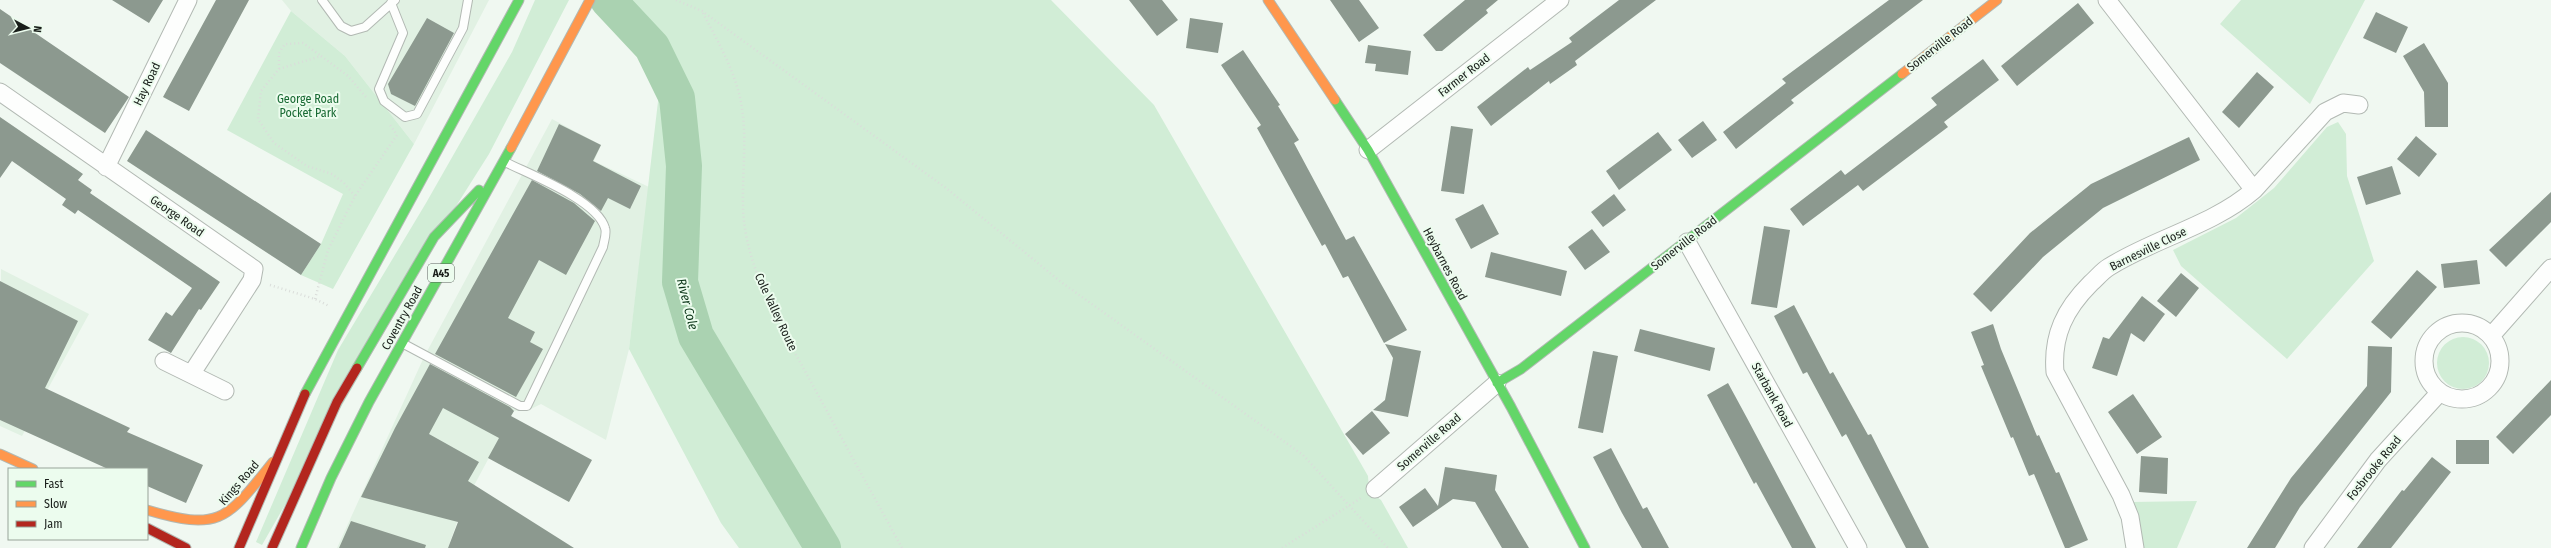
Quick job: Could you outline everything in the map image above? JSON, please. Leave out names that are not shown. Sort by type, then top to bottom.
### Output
[{"type":"main road","points":[[239,548],[276,458],[310,382],[345,314],[429,166],[519,0]]},
{"type":"main road","name":"Heybarnes Road","points":[[1268,0],[1368,150],[1497,383],[1585,548]]},
{"type":"main road","name":"Somerville Road","points":[[1497,383],[1521,369],[1687,242],[1997,0]]},
{"type":"main road","name":"Coventry Road","points":[[302,548],[330,478],[402,342],[503,165],[590,1]]},
{"type":"main road","points":[[272,548],[336,402],[434,237],[503,165]]},
{"type":"main road","points":[[0,454],[31,468]]},
{"type":"main road","name":"Kings Road","points":[[148,510],[194,522],[206,522],[225,517],[241,502],[276,458]]},
{"type":"main road","points":[[148,529],[186,548]]},
{"type":"street","name":"Hay Road","points":[[106,167],[188,0]]},
{"type":"street","name":"Farmer Road","points":[[1368,150],[1560,0]]},
{"type":"street","points":[[2107,0],[2254,190]]},
{"type":"street","name":"George Road","points":[[0,92],[254,269],[252,280]]},
{"type":"street","name":"Barnesville Close","points":[[2135,548],[2130,517],[2121,495],[2055,372],[2054,357],[2060,325],[2076,298],[2108,267],[2235,206],[2254,190],[2325,112],[2344,103],[2359,105]]},
{"type":"street","name":"Starbank Road","points":[[1687,242],[1858,548]]},
{"type":"street","points":[[2491,336],[2551,268]]},
{"type":"street","points":[[192,374],[252,280]]},
{"type":"street","points":[[2460,323],[2482,328],[2491,336],[2498,348],[2501,361],[2498,375],[2491,387],[2480,396],[2466,400],[2453,398],[2440,392],[2432,384],[2426,374],[2424,363],[2430,341],[2448,326],[2460,323]]},
{"type":"street","points":[[164,361],[225,391]]},
{"type":"street","name":"Somerville Road","points":[[1375,489],[1497,383]]},
{"type":"street","name":"Fosbrooke Road","points":[[2313,548],[2378,460],[2440,392]]},
{"type":"lane","points":[[322,0],[341,26],[351,31],[364,27],[393,2],[403,33],[379,89],[384,101],[405,117],[417,114],[463,28],[468,0]]},
{"type":"lane","points":[[402,342],[520,406],[527,406],[603,247],[606,229],[597,213],[580,201],[503,165]]},
{"type":"path","points":[[676,0],[702,10],[946,188],[1061,282],[1303,455],[1388,548]]},
{"type":"path","name":"Cole Valley Route","points":[[702,10],[726,59],[742,106],[745,148],[743,209],[750,250],[759,281],[777,320],[902,548]]},
{"type":"path","points":[[279,69],[279,53],[285,44],[303,43],[348,76],[368,98]]},
{"type":"path","points":[[321,56],[279,69],[261,91],[258,119],[274,143],[307,166],[332,174],[344,183],[355,196]]},
{"type":"path","points":[[314,299],[328,250],[355,196],[397,135],[387,121]]},
{"type":"path","points":[[252,280],[314,299],[345,314]]},
{"type":"path","points":[[1282,548],[1375,489]]},
{"type":"shaded area","points":[[282,0],[489,0],[414,144],[345,56],[291,11]]},
{"type":"shaded area","points":[[552,119],[601,145],[594,161],[649,187],[629,349],[606,440],[541,404],[529,410],[514,411],[462,508],[448,548],[337,548],[424,357]]},
{"type":"shaded area","points":[[1,269],[89,314],[22,436],[0,426]]},
{"type":"green space","points":[[535,0],[569,0],[489,154],[458,203],[262,545],[256,542],[338,350],[426,203],[512,52]]},
{"type":"green space","points":[[621,0],[1051,0],[1154,105],[1368,476],[1369,491],[1381,500],[1408,548],[739,548],[721,523],[629,349],[659,93],[653,74],[609,24]]},
{"type":"green space","points":[[2241,0],[2365,0],[2310,104],[2220,24]]},
{"type":"green space","name":"George Road Pocket Park","points":[[291,11],[345,56],[414,144],[333,289],[301,275],[321,244],[343,194],[227,130]]},
{"type":"green space","points":[[2338,122],[2346,134],[2347,176],[2374,261],[2287,359],[2181,266],[2173,250],[2236,218],[2274,188],[2327,127]]},
{"type":"green space","points":[[2458,337],[2468,337],[2482,344],[2489,358],[2489,368],[2482,382],[2468,389],[2458,389],[2448,385],[2441,378],[2437,368],[2437,358],[2441,348],[2448,341]]},
{"type":"green space","points":[[2197,501],[2177,548],[2141,548],[2132,502]]},
{"type":"building","points":[[112,0],[163,0],[149,23]]},
{"type":"building","points":[[216,0],[249,0],[189,111],[163,97]]},
{"type":"building","points":[[1129,0],[1162,0],[1178,20],[1157,36]]},
{"type":"building","points":[[1330,0],[1359,0],[1379,28],[1359,42]]},
{"type":"building","points":[[1465,0],[1498,0],[1486,10],[1488,13],[1442,51],[1436,51],[1423,35]]},
{"type":"building","points":[[1619,0],[1656,0],[1575,61],[1577,65],[1550,84],[1549,81],[1491,126],[1477,107],[1528,67],[1530,70],[1572,42],[1569,38]]},
{"type":"building","points":[[1889,0],[1923,0],[1791,100],[1794,103],[1736,149],[1723,132],[1786,83],[1782,79]]},
{"type":"building","points":[[2078,3],[2094,23],[2017,86],[2001,66]]},
{"type":"building","points":[[0,9],[129,97],[105,133],[0,63]]},
{"type":"building","points":[[2376,12],[2408,27],[2396,53],[2363,38]]},
{"type":"building","points":[[427,18],[454,33],[415,106],[391,94],[388,84]]},
{"type":"building","points":[[1190,18],[1223,23],[1218,53],[1186,48]]},
{"type":"building","points":[[2424,43],[2448,83],[2448,127],[2425,127],[2424,92],[2403,56]]},
{"type":"building","points":[[1368,45],[1411,51],[1408,75],[1375,71],[1376,64],[1365,63]]},
{"type":"building","points":[[1243,50],[1280,105],[1278,106],[1299,140],[1294,143],[1346,240],[1354,236],[1407,330],[1384,343],[1348,276],[1343,278],[1325,244],[1322,246],[1257,128],[1261,125],[1221,65]]},
{"type":"building","points":[[1983,59],[1999,80],[1944,122],[1948,127],[1863,191],[1858,185],[1803,226],[1790,209],[1841,170],[1845,175],[1937,105],[1931,98]]},
{"type":"building","points":[[2257,72],[2274,87],[2239,128],[2222,112]]},
{"type":"building","points":[[0,117],[83,174],[78,180],[92,190],[90,193],[220,282],[201,310],[199,309],[171,353],[148,340],[166,312],[172,316],[192,288],[78,210],[75,214],[62,205],[66,199],[12,161],[0,178]]},
{"type":"building","points":[[1703,121],[1717,140],[1692,158],[1678,140]]},
{"type":"building","points":[[559,124],[601,145],[593,161],[641,186],[630,209],[608,198],[601,211],[580,194],[537,171]]},
{"type":"building","points":[[1451,126],[1473,129],[1464,194],[1441,191]]},
{"type":"building","points":[[146,130],[321,244],[301,275],[127,161]]},
{"type":"building","points":[[1658,132],[1672,150],[1619,190],[1606,171]]},
{"type":"building","points":[[2416,136],[2437,154],[2419,177],[2397,159]]},
{"type":"building","points":[[2189,137],[2200,160],[2103,208],[2043,257],[1991,312],[1973,294],[2030,233],[2091,184]]},
{"type":"building","points":[[2392,166],[2401,194],[2366,205],[2357,177]]},
{"type":"building","points":[[532,180],[574,203],[595,221],[566,275],[539,260],[508,318],[535,332],[530,342],[543,349],[516,397],[435,354]]},
{"type":"building","points":[[2551,192],[2551,222],[2506,267],[2489,250]]},
{"type":"building","points":[[1614,194],[1626,210],[1603,227],[1591,212]]},
{"type":"building","points":[[1483,204],[1499,234],[1471,249],[1455,219]]},
{"type":"building","points":[[1764,226],[1790,230],[1777,308],[1751,304]]},
{"type":"building","points":[[1592,229],[1610,252],[1585,270],[1568,247]]},
{"type":"building","points":[[1491,252],[1567,271],[1561,296],[1485,277]]},
{"type":"building","points":[[2477,260],[2480,284],[2444,288],[2441,264]]},
{"type":"building","points":[[2417,270],[2437,287],[2391,339],[2371,322]]},
{"type":"building","points":[[2181,273],[2199,288],[2176,317],[2157,301]]},
{"type":"building","points":[[0,281],[78,321],[45,388],[130,428],[127,432],[203,465],[186,503],[148,486],[148,468],[106,468],[0,420]]},
{"type":"building","points":[[2142,296],[2165,314],[2144,342],[2131,333],[2117,376],[2092,368],[2103,337],[2109,339]]},
{"type":"building","points":[[1794,305],[1830,374],[1833,372],[1868,435],[1871,434],[1929,548],[1906,548],[1846,434],[1842,437],[1807,372],[1803,374],[1774,316]]},
{"type":"building","points":[[1993,324],[2001,349],[2037,436],[2039,435],[2056,473],[2059,472],[2088,540],[2069,548],[2065,548],[2034,474],[2029,476],[2013,437],[2011,438],[1981,366],[1984,365],[1971,332]]},
{"type":"building","points":[[1640,329],[1715,348],[1710,371],[1634,351]]},
{"type":"building","points":[[1385,344],[1421,351],[1408,417],[1373,410],[1385,400],[1393,358]]},
{"type":"building","points":[[2368,346],[2392,347],[2391,392],[2300,507],[2275,548],[2247,548],[2291,478],[2367,386]]},
{"type":"building","points":[[1593,351],[1618,356],[1603,433],[1578,428]]},
{"type":"building","points":[[430,364],[510,407],[514,411],[511,416],[592,460],[569,502],[488,458],[499,438],[443,408],[429,434],[479,462],[468,481],[574,548],[448,548],[458,522],[361,497],[395,428]]},
{"type":"building","points":[[2551,380],[2551,415],[2513,454],[2496,437]]},
{"type":"building","points":[[1728,383],[1816,548],[1792,548],[1756,482],[1754,484],[1707,395]]},
{"type":"building","points":[[2133,394],[2162,437],[2137,454],[2108,412]]},
{"type":"building","points":[[1372,411],[1390,433],[1363,455],[1345,434]]},
{"type":"building","points":[[2456,440],[2489,440],[2489,464],[2456,464]]},
{"type":"building","points":[[1611,448],[1643,509],[1647,507],[1669,548],[1642,548],[1593,457]]},
{"type":"building","points":[[2141,456],[2168,458],[2167,494],[2139,492]]},
{"type":"building","points":[[2432,457],[2451,472],[2391,548],[2357,548],[2402,490],[2404,491]]},
{"type":"building","points":[[1445,467],[1497,475],[1495,490],[1529,548],[1502,548],[1475,502],[1453,499],[1413,527],[1399,507],[1425,488],[1438,506]]},
{"type":"building","points":[[351,521],[426,545],[425,548],[339,548]]},
{"type":"waterway","name":"River Cole","points":[[608,0],[652,47],[677,98],[684,166],[680,282],[696,336],[823,548]]},
{"type":"traffic: fast","points":[[305,394],[519,0]]},
{"type":"traffic: fast","points":[[1497,383],[1521,369],[1902,74]]},
{"type":"traffic: fast","points":[[1335,100],[1368,150],[1511,407],[1585,548]]},
{"type":"traffic: fast","points":[[301,548],[331,478],[369,402],[511,148]]},
{"type":"traffic: fast","points":[[357,368],[434,237],[479,190]]},
{"type":"traffic: slow","points":[[511,148],[590,0]]},
{"type":"traffic: slow","points":[[1268,0],[1335,100]]},
{"type":"traffic: slow","points":[[1902,74],[1997,0]]},
{"type":"traffic: slow","points":[[0,454],[31,468]]},
{"type":"traffic: slow","points":[[148,510],[172,517],[191,520],[207,520],[220,516],[244,497],[273,462]]},
{"type":"traffic: jam","points":[[272,548],[337,402],[357,368]]},
{"type":"traffic: jam","points":[[239,548],[305,394]]},
{"type":"traffic: jam","points":[[148,529],[186,548]]}]
